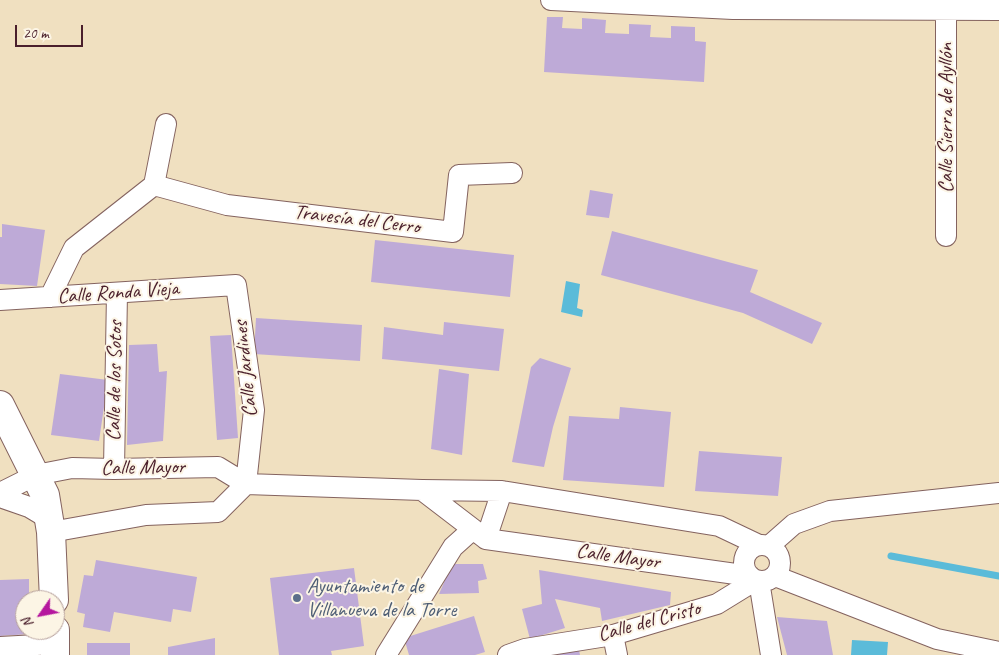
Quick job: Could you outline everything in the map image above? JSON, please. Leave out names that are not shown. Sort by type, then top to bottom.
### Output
[{"type":"street","points":[[551,0],[732,9],[946,5],[999,10]]},
{"type":"street","name":"Calle Sierra de Ayllón","points":[[946,5],[946,236]]},
{"type":"street","points":[[50,297],[74,248],[154,185],[166,124]]},
{"type":"street","name":"Travesía del Cerro","points":[[154,185],[227,205],[453,232],[459,175],[512,173]]},
{"type":"street","name":"Calle Ronda Vieja","points":[[0,300],[236,285]]},
{"type":"street","name":"Calle Jardines","points":[[236,285],[254,410],[246,484]]},
{"type":"street","name":"Calle de los Sotos","points":[[114,469],[117,293]]},
{"type":"street","points":[[0,405],[46,495],[50,525],[53,590]]},
{"type":"street","name":"Calle Mayor","points":[[5,497],[36,475],[72,468],[218,467],[246,484],[502,491],[719,526],[764,546]]},
{"type":"street","points":[[5,497],[50,525],[146,516],[218,512],[246,484]]},
{"type":"street","name":"Calle Mayor","points":[[422,490],[479,534],[760,578],[937,647],[999,652]]},
{"type":"street","points":[[386,655],[453,547],[479,534],[502,491]]},
{"type":"street","points":[[770,655],[760,578],[744,567],[744,560],[749,550],[764,546],[794,524],[830,511],[999,493]]},
{"type":"street","points":[[760,578],[780,566],[780,559],[775,550],[764,546]]},
{"type":"street","name":"Calle del Cristo","points":[[508,655],[525,649],[613,635],[717,604],[760,578]]},
{"type":"street","points":[[613,635],[617,655]]},
{"type":"street","points":[[0,647],[55,643]]},
{"type":"water","points":[[566,281],[580,284],[577,308],[583,310],[582,317],[561,312]]},
{"type":"water","points":[[852,640],[888,642],[887,655],[851,655]]},
{"type":"building","points":[[547,17],[563,17],[562,28],[582,29],[582,18],[606,20],[605,33],[629,34],[629,24],[651,25],[650,37],[671,38],[671,26],[695,27],[695,41],[706,42],[704,82],[544,72]]},
{"type":"building","points":[[590,190],[613,194],[609,218],[586,215]]},
{"type":"building","points":[[2,224],[45,230],[37,286],[0,284],[0,237],[2,237]]},
{"type":"building","points":[[612,231],[758,270],[750,292],[822,323],[812,344],[743,313],[601,275]]},
{"type":"building","points":[[375,240],[514,255],[510,297],[371,282]]},
{"type":"building","points":[[256,318],[362,325],[360,361],[254,354]]},
{"type":"building","points":[[444,322],[504,329],[499,371],[382,359],[384,327],[443,335]]},
{"type":"building","points":[[231,335],[238,438],[217,440],[210,336]]},
{"type":"building","points":[[157,344],[159,372],[167,371],[163,441],[127,445],[129,345]]},
{"type":"building","points":[[540,358],[571,368],[553,427],[544,467],[512,462],[531,367]]},
{"type":"building","points":[[439,369],[469,374],[462,455],[431,449]]},
{"type":"building","points":[[60,374],[108,380],[99,441],[51,435]]},
{"type":"building","points":[[620,407],[671,412],[664,487],[563,480],[569,416],[619,419]]},
{"type":"building","points":[[699,451],[782,457],[778,496],[695,491]]},
{"type":"building","points":[[96,560],[197,577],[191,612],[173,609],[171,622],[114,612],[110,632],[83,627],[85,614],[77,612],[84,575],[93,576]]},
{"type":"building","points":[[452,564],[483,564],[487,579],[478,581],[479,593],[439,594]]},
{"type":"building","points":[[354,568],[364,646],[331,651],[332,655],[279,655],[270,578]]},
{"type":"building","points":[[539,570],[671,592],[670,605],[602,621],[600,608],[555,599],[565,628],[530,639],[522,609],[542,604]]},
{"type":"building","points":[[29,579],[29,590],[15,590],[15,635],[0,636],[0,580]]},
{"type":"building","points":[[474,616],[485,652],[475,655],[409,655],[404,638]]},
{"type":"building","points":[[777,617],[827,621],[833,655],[787,655]]},
{"type":"building","points":[[215,638],[215,655],[168,655],[168,647]]},
{"type":"building","points":[[87,643],[130,643],[130,655],[87,655]]},
{"type":"building","points":[[578,645],[580,655],[542,655]]},
{"type":"waterway","points":[[891,556],[999,576]]},
{"type":"place","name":"Ayuntamiento de Villanueva de la Torre","points":[[297,598]]}]
